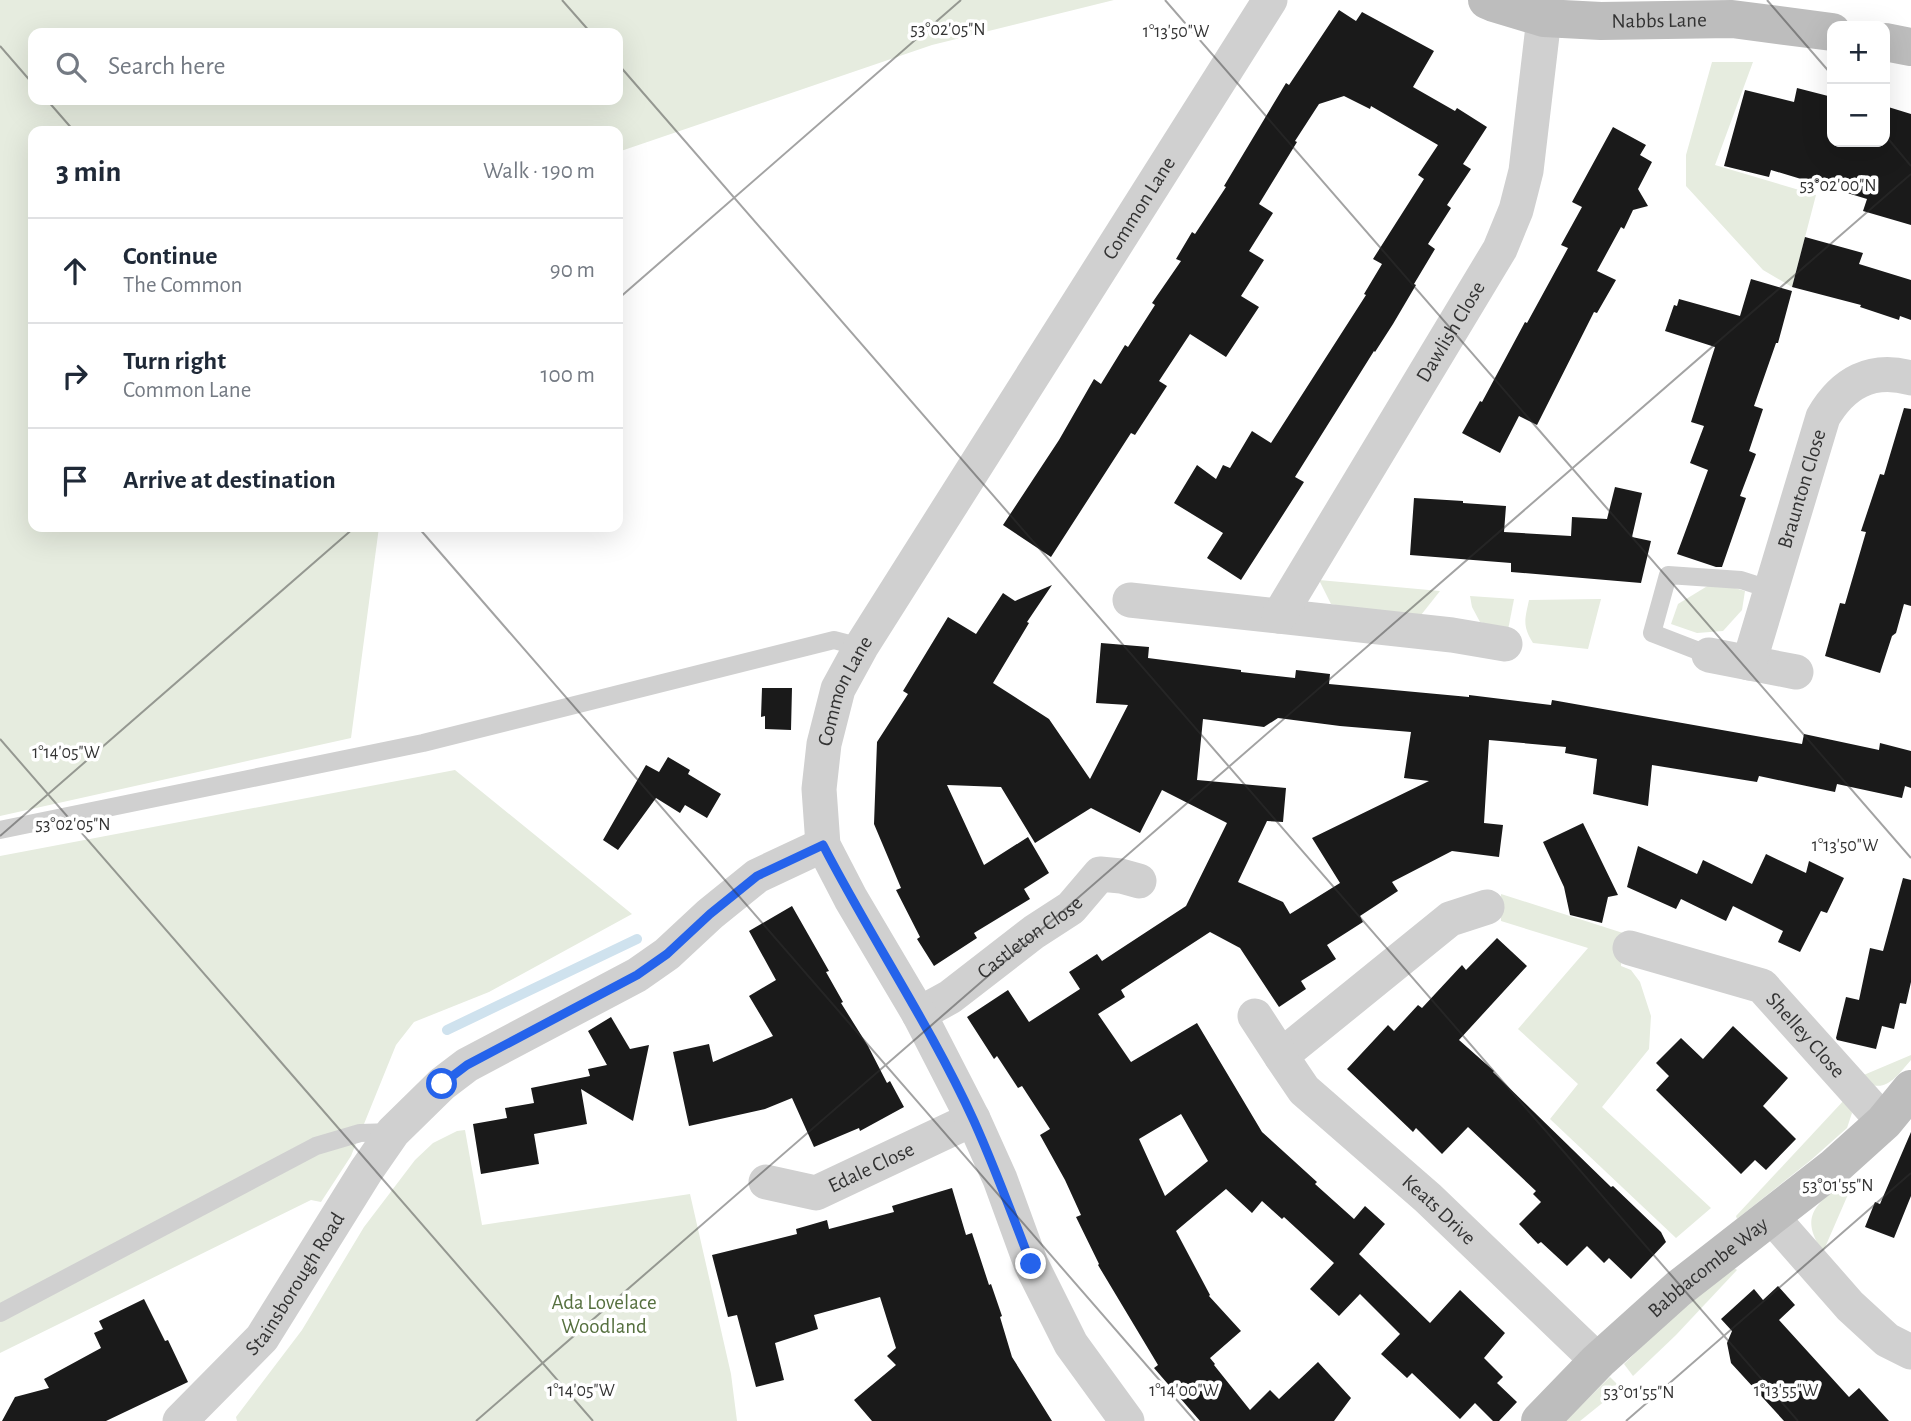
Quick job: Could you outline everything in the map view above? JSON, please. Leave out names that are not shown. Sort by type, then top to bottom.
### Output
[{"type":"street","name":"Common Lane","points":[[1124,1420],[1071,1344],[1031,1264],[973,1119],[919,1014],[851,899],[823,845],[819,789],[824,744],[838,690],[861,647],[1270,0]]},
{"type":"street","name":"Nabbs Lane","points":[[1487,0],[1544,18],[1601,21],[1731,19],[1827,31]]},
{"type":"street","name":"Dawlish Close","points":[[1279,616],[1500,249],[1516,210],[1526,171],[1544,18]]},
{"type":"street","points":[[1890,43],[1911,47]]},
{"type":"street","name":"Braunton Close","points":[[1749,663],[1823,417],[1833,400],[1847,387],[1864,378],[1881,374],[1911,377]]},
{"type":"street","points":[[1130,600],[1452,635],[1505,644]]},
{"type":"street","points":[[1709,656],[1796,673]]},
{"type":"street","name":"Stainsborough Road","points":[[180,1421],[262,1338],[393,1132],[442,1084],[467,1065],[637,975],[667,954],[757,876],[823,845]]},
{"type":"street","name":"Castleton Close","points":[[919,1014],[950,997],[1034,932],[1071,908],[1100,874],[1139,881]]},
{"type":"street","points":[[1281,1056],[1450,919],[1487,908]]},
{"type":"street","name":"Shelley Close","points":[[1630,948],[1762,986],[1884,1122]]},
{"type":"street","name":"Keats Drive","points":[[1255,1016],[1304,1090],[1428,1198],[1598,1362]]},
{"type":"street","name":"Babbacombe Way","points":[[1540,1421],[1598,1362],[1678,1289],[1833,1168],[1884,1122],[1911,1089]]},
{"type":"street","name":"Edale Close","points":[[766,1182],[816,1193],[973,1119]]},
{"type":"street","points":[[1772,1216],[1850,1306],[1887,1340],[1911,1352]]},
{"type":"lane","points":[[1709,656],[1652,632],[1668,575],[1741,580],[1772,590]]},
{"type":"lane","points":[[0,830],[423,743],[834,640],[861,647]]},
{"type":"lane","points":[[0,1313],[316,1146],[360,1133],[393,1132]]},
{"type":"green space","points":[[0,0],[1114,0],[932,45],[623,150],[623,126],[28,126],[28,532],[378,532],[351,738],[0,816]]},
{"type":"green space","points":[[1712,62],[1753,62],[1715,165],[1816,195],[1792,287],[1763,270],[1686,186],[1686,155]]},
{"type":"green space","points":[[1319,580],[1440,591],[1421,615],[1378,613],[1331,604]]},
{"type":"green space","points":[[1714,582],[1745,591],[1742,610],[1723,631],[1697,633],[1671,624],[1678,604]]},
{"type":"green space","points":[[1470,596],[1514,599],[1508,630],[1480,622]]},
{"type":"green space","points":[[1601,599],[1588,649],[1533,643],[1527,632],[1525,622],[1529,600]]},
{"type":"green space","points":[[455,770],[632,914],[489,992],[414,1022],[396,1045],[351,1156],[321,1202],[311,1200],[0,1353],[0,856]]},
{"type":"green space","points":[[1501,894],[1623,933],[1621,966],[1631,970],[1640,982],[1651,1016],[1649,1049],[1602,1107],[1711,1208],[1676,1238],[1550,1119],[1578,1084],[1518,1029],[1588,948],[1501,921]]},
{"type":"green space","points":[[1911,1055],[1911,1060],[1888,1083],[1875,1086],[1859,1077]]},
{"type":"green space","points":[[1846,1098],[1852,1113],[1847,1128],[1737,1219],[1736,1216]]},
{"type":"green space","name":"Ada Lovelace Woodland","points":[[465,1130],[482,1225],[690,1194],[731,1374],[737,1421],[237,1421],[236,1417],[302,1330],[364,1227],[415,1160],[433,1143]]},
{"type":"green space","points":[[1848,1177],[1853,1183],[1823,1252],[1812,1227],[1815,1209]]},
{"type":"green space","points":[[1734,1268],[1737,1270],[1633,1376],[1624,1364],[1670,1319]]},
{"type":"green space","points":[[1610,1377],[1621,1388],[1580,1421],[1565,1421]]},
{"type":"building","points":[[1339,10],[1356,21],[1362,12],[1434,51],[1413,87],[1455,111],[1457,108],[1487,127],[1463,164],[1471,169],[1447,205],[1451,208],[1428,244],[1435,249],[1393,324],[1295,477],[1304,482],[1241,580],[1207,558],[1223,533],[1174,503],[1197,465],[1216,479],[1223,465],[1230,468],[1252,431],[1271,443],[1366,295],[1364,294],[1382,264],[1373,259],[1424,179],[1418,175],[1438,145],[1371,106],[1370,109],[1344,96],[1319,104],[1259,204],[1273,213],[1249,251],[1264,260],[1241,296],[1259,307],[1226,357],[1190,334],[1159,381],[1167,386],[1135,435],[1131,433],[1051,557],[1003,525],[1059,440],[1094,379],[1101,384],[1125,345],[1128,347],[1155,305],[1152,303],[1181,261],[1176,259],[1192,232],[1195,234],[1226,187],[1224,186],[1286,83],[1289,85]]},
{"type":"building","points":[[1797,88],[1827,96],[1827,147],[1890,147],[1890,108],[1911,114],[1911,225],[1863,211],[1867,199],[1771,170],[1769,177],[1724,166],[1745,90],[1794,102]]},
{"type":"building","points":[[1613,127],[1646,145],[1640,155],[1652,162],[1638,189],[1648,206],[1633,210],[1597,271],[1616,280],[1597,313],[1594,312],[1537,425],[1519,416],[1500,453],[1462,433],[1568,248],[1561,245],[1582,207],[1572,202]]},
{"type":"building","points":[[1805,237],[1863,253],[1859,264],[1911,280],[1911,320],[1900,316],[1899,320],[1860,307],[1861,305],[1792,287]]},
{"type":"building","points":[[1751,279],[1792,291],[1778,343],[1754,406],[1763,409],[1749,451],[1756,454],[1740,496],[1746,498],[1722,567],[1716,567],[1677,554],[1708,470],[1690,463],[1704,426],[1691,422],[1715,347],[1665,331],[1674,305],[1677,306],[1679,299],[1740,316]]},
{"type":"building","points":[[1904,408],[1911,409],[1911,606],[1904,604],[1880,673],[1825,656],[1840,603],[1845,604],[1866,532],[1861,531],[1880,474],[1884,475]]},
{"type":"building","points":[[1615,487],[1642,493],[1632,537],[1651,541],[1641,583],[1511,572],[1511,563],[1410,555],[1414,498],[1506,506],[1504,532],[1571,536],[1572,517],[1607,519]]},
{"type":"building","points":[[1052,585],[1027,622],[1029,623],[993,683],[1049,719],[1090,779],[1128,705],[1096,703],[1101,643],[1149,647],[1148,658],[1241,672],[1295,678],[1296,670],[1330,674],[1329,684],[1469,695],[1551,705],[1552,700],[1802,744],[1804,734],[1879,750],[1880,743],[1911,751],[1911,788],[1905,786],[1902,798],[1837,784],[1835,792],[1759,776],[1757,782],[1652,765],[1648,806],[1593,794],[1597,759],[1565,753],[1566,747],[1489,740],[1484,823],[1503,825],[1499,857],[1452,851],[1392,882],[1398,891],[1360,916],[1363,922],[1327,945],[1336,959],[1301,981],[1306,989],[1279,1007],[1240,948],[1210,932],[1121,990],[1125,997],[1098,1014],[1131,1062],[1197,1023],[1262,1132],[1354,1219],[1365,1206],[1385,1224],[1359,1254],[1430,1323],[1460,1290],[1505,1333],[1484,1358],[1503,1377],[1497,1383],[1517,1402],[1499,1421],[1493,1421],[1475,1403],[1460,1419],[1412,1373],[1407,1378],[1381,1354],[1400,1334],[1360,1294],[1339,1316],[1310,1289],[1334,1263],[1284,1217],[1282,1219],[1262,1201],[1252,1213],[1226,1189],[1176,1231],[1209,1296],[1241,1331],[1210,1358],[1214,1365],[1250,1410],[1270,1390],[1279,1399],[1318,1362],[1351,1398],[1334,1421],[1200,1421],[1154,1368],[1158,1365],[1098,1265],[1076,1217],[1081,1215],[1040,1135],[1050,1129],[1022,1086],[1018,1088],[997,1056],[994,1059],[967,1017],[1008,990],[1029,1022],[1080,989],[1069,972],[1097,954],[1102,961],[1186,906],[1227,823],[1162,790],[1140,833],[1091,808],[1035,843],[1001,787],[947,785],[984,865],[1028,837],[1049,873],[1024,889],[1030,899],[974,933],[977,938],[934,966],[917,939],[920,937],[896,890],[901,888],[874,824],[877,742],[908,694],[903,691],[948,617],[976,634],[1003,593],[1015,601]],"holes":[[[1278,718],[1411,732],[1404,778],[1429,781],[1312,838],[1340,883],[1290,914],[1283,902],[1238,882],[1267,821],[1283,822],[1286,788],[1197,780],[1203,719],[1264,727]],[[1181,1114],[1208,1161],[1165,1196],[1139,1139]]]},
{"type":"building","points":[[762,688],[792,688],[791,730],[765,729],[765,716],[761,717]]},
{"type":"building","points":[[668,757],[690,770],[688,774],[721,794],[707,818],[685,805],[680,813],[656,798],[618,850],[603,840],[646,765],[659,772]]},
{"type":"building","points":[[1583,823],[1618,895],[1608,897],[1602,923],[1570,915],[1564,887],[1543,842]]},
{"type":"building","points":[[1638,846],[1697,874],[1703,860],[1752,884],[1766,854],[1806,873],[1809,861],[1844,878],[1827,913],[1821,911],[1800,952],[1778,942],[1783,931],[1733,906],[1726,921],[1681,899],[1676,909],[1627,887]]},
{"type":"building","points":[[1903,878],[1911,880],[1911,982],[1906,1004],[1900,1003],[1894,1029],[1882,1026],[1876,1049],[1837,1040],[1846,997],[1859,1000],[1870,948],[1883,951]]},
{"type":"building","points":[[792,906],[829,971],[826,972],[843,1002],[841,1003],[887,1083],[890,1081],[904,1107],[860,1131],[859,1128],[814,1147],[792,1098],[765,1109],[689,1126],[673,1052],[709,1044],[713,1062],[773,1036],[749,996],[776,980],[749,931]]},
{"type":"building","points":[[1497,938],[1527,966],[1459,1040],[1661,1232],[1666,1242],[1631,1279],[1609,1258],[1604,1263],[1587,1246],[1567,1266],[1541,1242],[1538,1244],[1519,1224],[1541,1202],[1533,1194],[1536,1191],[1468,1127],[1442,1154],[1416,1128],[1413,1132],[1347,1069],[1388,1025],[1394,1031],[1418,1005],[1422,1008],[1462,965],[1466,970]]},
{"type":"building","points":[[611,1017],[630,1049],[649,1045],[633,1121],[581,1089],[587,1124],[534,1134],[539,1164],[481,1174],[473,1124],[507,1118],[505,1108],[534,1103],[531,1088],[590,1076],[588,1069],[607,1065],[588,1031]]},
{"type":"building","points":[[1733,1026],[1788,1078],[1763,1106],[1796,1139],[1766,1170],[1755,1160],[1741,1174],[1656,1090],[1669,1076],[1656,1063],[1681,1038],[1703,1059]]},
{"type":"building","points":[[1911,1132],[1911,1196],[1894,1238],[1865,1227],[1875,1202],[1880,1204]]},
{"type":"building","points":[[952,1188],[966,1235],[972,1233],[989,1285],[991,1284],[1012,1357],[1052,1421],[872,1421],[854,1400],[896,1365],[887,1356],[896,1348],[880,1297],[814,1315],[818,1329],[775,1343],[784,1380],[756,1387],[737,1315],[728,1317],[712,1255],[797,1234],[796,1229],[827,1220],[829,1229],[894,1212],[892,1206]]},
{"type":"building","points":[[1778,1286],[1795,1305],[1779,1320],[1849,1397],[1859,1388],[1889,1421],[1784,1421],[1731,1363],[1727,1343],[1732,1331],[1721,1319],[1754,1289],[1763,1300]]},
{"type":"building","points":[[144,1299],[188,1382],[106,1421],[2,1421],[15,1397],[49,1388],[44,1379],[101,1348],[94,1333],[103,1329],[99,1321]]},
{"type":"waterway","points":[[447,1030],[637,939]]},
{"type":"route","points":[[442,1084],[467,1065],[637,975],[667,954],[757,876],[823,845],[851,899],[919,1014],[973,1119],[1031,1264]]}]
